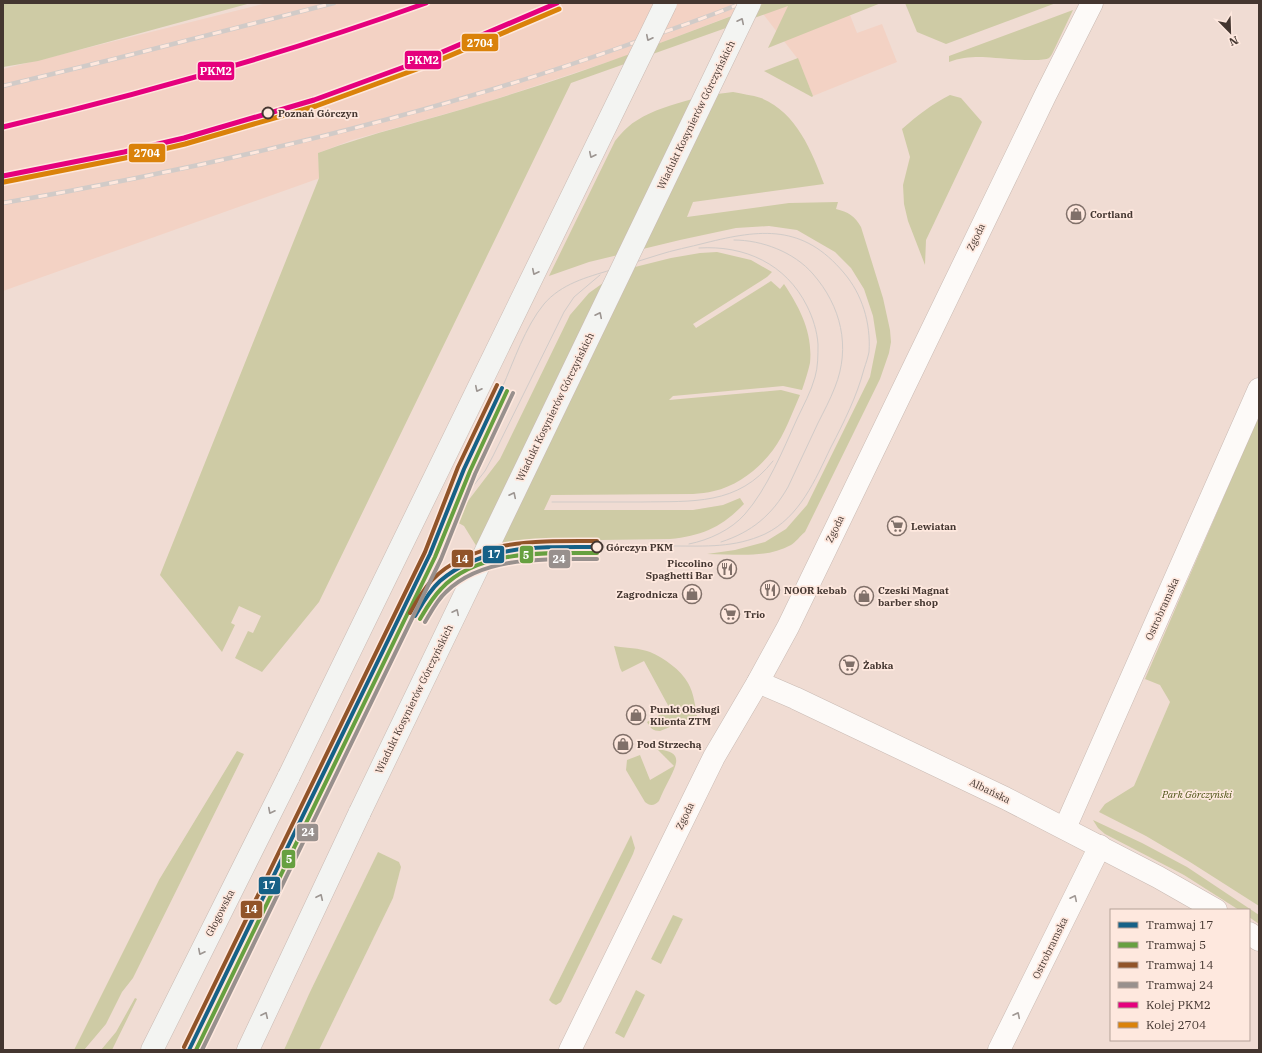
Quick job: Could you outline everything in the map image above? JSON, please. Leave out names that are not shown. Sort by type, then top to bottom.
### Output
[{"type":"main road","name":"Głogowska","points":[[152,1050],[289,776],[666,3]]},
{"type":"main road","name":"Wiadukt Kosynierów Górczyńskich","points":[[248,1050],[360,812],[750,3]]},
{"type":"street","name":"Zgoda","points":[[570,1050],[714,757],[788,627],[1045,96],[1092,3]]},
{"type":"street","name":"Ostrobramska","points":[[1064,828],[1259,389]]},
{"type":"street","name":"Albańska","points":[[758,682],[795,698],[1005,798],[1165,880],[1214,909]]},
{"type":"street","name":"Ostrobramska","points":[[1000,1050],[1100,846]]},
{"type":"street","points":[[1250,934],[1259,940]]},
{"type":"shaded area","points":[[267,3],[850,3],[850,15],[857,33],[882,24],[897,62],[813,96],[797,58],[757,6],[626,56],[484,103],[352,140],[318,153],[320,178],[3,291],[3,69]]},
{"type":"green space","points":[[3,3],[251,3],[38,61],[3,67]]},
{"type":"green space","points":[[765,3],[881,3],[768,48],[788,6],[571,83],[319,602],[262,672],[235,658],[248,631],[253,633],[261,616],[239,606],[231,623],[235,625],[222,652],[160,575],[319,178],[318,153],[359,139],[483,103],[590,68]]},
{"type":"green space","points":[[905,3],[1056,3],[946,44],[917,32]]},
{"type":"green space","points":[[1073,10],[1049,58],[1027,60],[976,57],[949,62],[949,56]]},
{"type":"green space","points":[[798,58],[813,96],[812,97],[764,71]]},
{"type":"green space","points":[[733,92],[761,98],[773,104],[784,113],[801,134],[808,146],[824,184],[693,202],[687,217],[789,203],[838,202],[836,209],[851,215],[861,227],[883,298],[891,342],[889,353],[880,379],[805,532],[791,545],[771,552],[750,555],[707,554],[735,550],[765,542],[786,529],[807,505],[870,377],[877,342],[873,316],[864,289],[851,268],[835,252],[797,230],[769,226],[736,228],[680,240],[589,262],[549,276],[615,141],[624,130],[638,120],[663,108],[693,99]]},
{"type":"green space","points":[[950,95],[961,98],[982,122],[926,240],[925,265],[908,221],[904,204],[903,185],[910,157],[902,129],[925,110]]},
{"type":"green space","points":[[717,252],[751,260],[772,272],[767,277],[693,324],[696,328],[771,281],[780,289],[784,284],[804,321],[809,341],[810,363],[802,390],[783,386],[673,396],[669,400],[781,390],[800,395],[777,444],[761,464],[747,476],[723,489],[693,494],[551,495],[544,510],[693,510],[723,505],[740,498],[744,504],[728,519],[711,529],[692,536],[681,538],[529,541],[507,544],[480,552],[464,526],[455,521],[458,514],[500,459],[570,315],[589,293],[610,278],[631,268],[671,258],[700,253]]},
{"type":"green space","name":"Park Górczyński","points":[[1259,415],[1259,906],[1146,836],[1099,812],[1105,804],[1134,786],[1170,702],[1160,685],[1145,679]]},
{"type":"green space","points":[[614,646],[650,652],[677,669],[685,678],[692,691],[697,716],[660,731],[652,729],[647,722],[670,709],[644,661],[622,672]]},
{"type":"green space","points":[[657,749],[670,752],[676,758],[676,762],[673,772],[659,801],[654,805],[650,805],[645,802],[626,770],[627,760],[640,755],[650,780],[674,766]]},
{"type":"green space","points":[[237,751],[244,754],[133,978],[122,992],[106,1024],[84,1050],[74,1050],[159,880]]},
{"type":"green space","points":[[1093,820],[1142,843],[1187,867],[1250,909],[1237,909],[1184,875],[1105,834],[1098,828]]},
{"type":"green space","points":[[631,835],[635,848],[633,854],[561,1002],[556,1005],[549,1000]]},
{"type":"green space","points":[[378,852],[399,862],[401,867],[393,898],[319,1050],[284,1050],[310,992]]},
{"type":"green space","points":[[1250,909],[1259,915],[1259,924],[1250,918]]},
{"type":"green space","points":[[673,915],[683,919],[661,964],[651,959]]},
{"type":"green space","points":[[636,990],[645,995],[624,1038],[615,1033]]},
{"type":"green space","points":[[135,998],[137,999],[112,1050],[101,1050],[116,1032]]},
{"type":"tram line","points":[[502,388],[520,344],[531,323],[544,304],[558,291],[575,282],[670,252],[725,238],[763,233],[780,234],[797,238],[813,246],[829,257],[844,273],[856,290],[867,320],[869,341],[867,360],[850,409],[819,472],[797,508],[788,518],[765,534],[754,539],[731,544],[708,546],[597,547]]},
{"type":"tram line","points":[[721,542],[752,528],[768,514],[782,497],[833,392],[840,372],[842,357],[842,342],[836,313],[823,286],[813,274],[797,259],[777,249],[755,242],[734,240]]},
{"type":"tram line","points":[[689,544],[719,534],[739,520],[753,504],[774,469],[809,393],[816,373],[818,357],[817,334],[807,306],[798,291],[776,268],[748,254],[716,248],[699,248]]},
{"type":"tram line","points":[[430,554],[452,513],[485,471],[564,312],[574,297],[600,275]]},
{"type":"tram line","name":"14","points":[[184,1047],[425,552],[458,467],[497,385]]},
{"type":"tram line","name":"17","points":[[189,1050],[430,554],[464,469],[502,388]]},
{"type":"tram line","name":"5","points":[[196,1050],[435,557],[470,471],[507,391]]},
{"type":"tram line","name":"24","points":[[202,1050],[441,559],[475,474],[513,393]]},
{"type":"tram line","points":[[552,502],[678,502],[713,498],[745,486],[759,476],[773,461]]},
{"type":"tram line","name":"14","points":[[410,613],[417,600],[432,580],[449,566],[467,556],[488,549],[532,542],[597,541]]},
{"type":"tram line","name":"17","points":[[415,616],[429,593],[440,581],[457,569],[475,560],[514,550],[556,547],[597,547]]},
{"type":"tram line","name":"5","points":[[420,619],[441,589],[456,576],[474,566],[493,560],[514,556],[557,553],[597,553]]},
{"type":"tram line","name":"24","points":[[425,622],[437,602],[446,592],[461,580],[478,571],[497,565],[517,562],[558,559],[597,559]]},
{"type":"railway","points":[[3,86],[334,3]]},
{"type":"railway","points":[[3,203],[83,189],[241,156],[398,117],[553,70],[742,3]]},
{"type":"rail line","name":"PKM2","points":[[3,127],[216,71],[321,39],[426,3]]},
{"type":"rail line","name":"PKM2","points":[[3,176],[124,152],[184,138],[314,100],[426,59],[557,3]]},
{"type":"rail line","name":"2704","points":[[4,182],[125,158],[185,144],[316,106],[428,65],[559,9]]},
{"type":"place","name":"Poznań Górczyn","points":[[268,113]]},
{"type":"place","name":"Cortland","points":[[1076,214]]},
{"type":"place","name":"Lewiatan","points":[[897,526]]},
{"type":"place","name":"Górczyn PKM","points":[[597,547]]},
{"type":"place","name":"Piccolino Spaghetti Bar","points":[[727,569]]},
{"type":"place","name":"NOOR kebab","points":[[770,590]]},
{"type":"place","name":"Zagrodnicza","points":[[692,594]]},
{"type":"place","name":"Czeski Magnat barber shop","points":[[864,596]]},
{"type":"place","name":"Trio","points":[[730,614]]},
{"type":"place","name":"Żabka","points":[[849,665]]},
{"type":"place","name":"Punkt Obsługi Klienta ZTM","points":[[636,715]]},
{"type":"place","name":"Pod Strzechą","points":[[623,744]]}]
